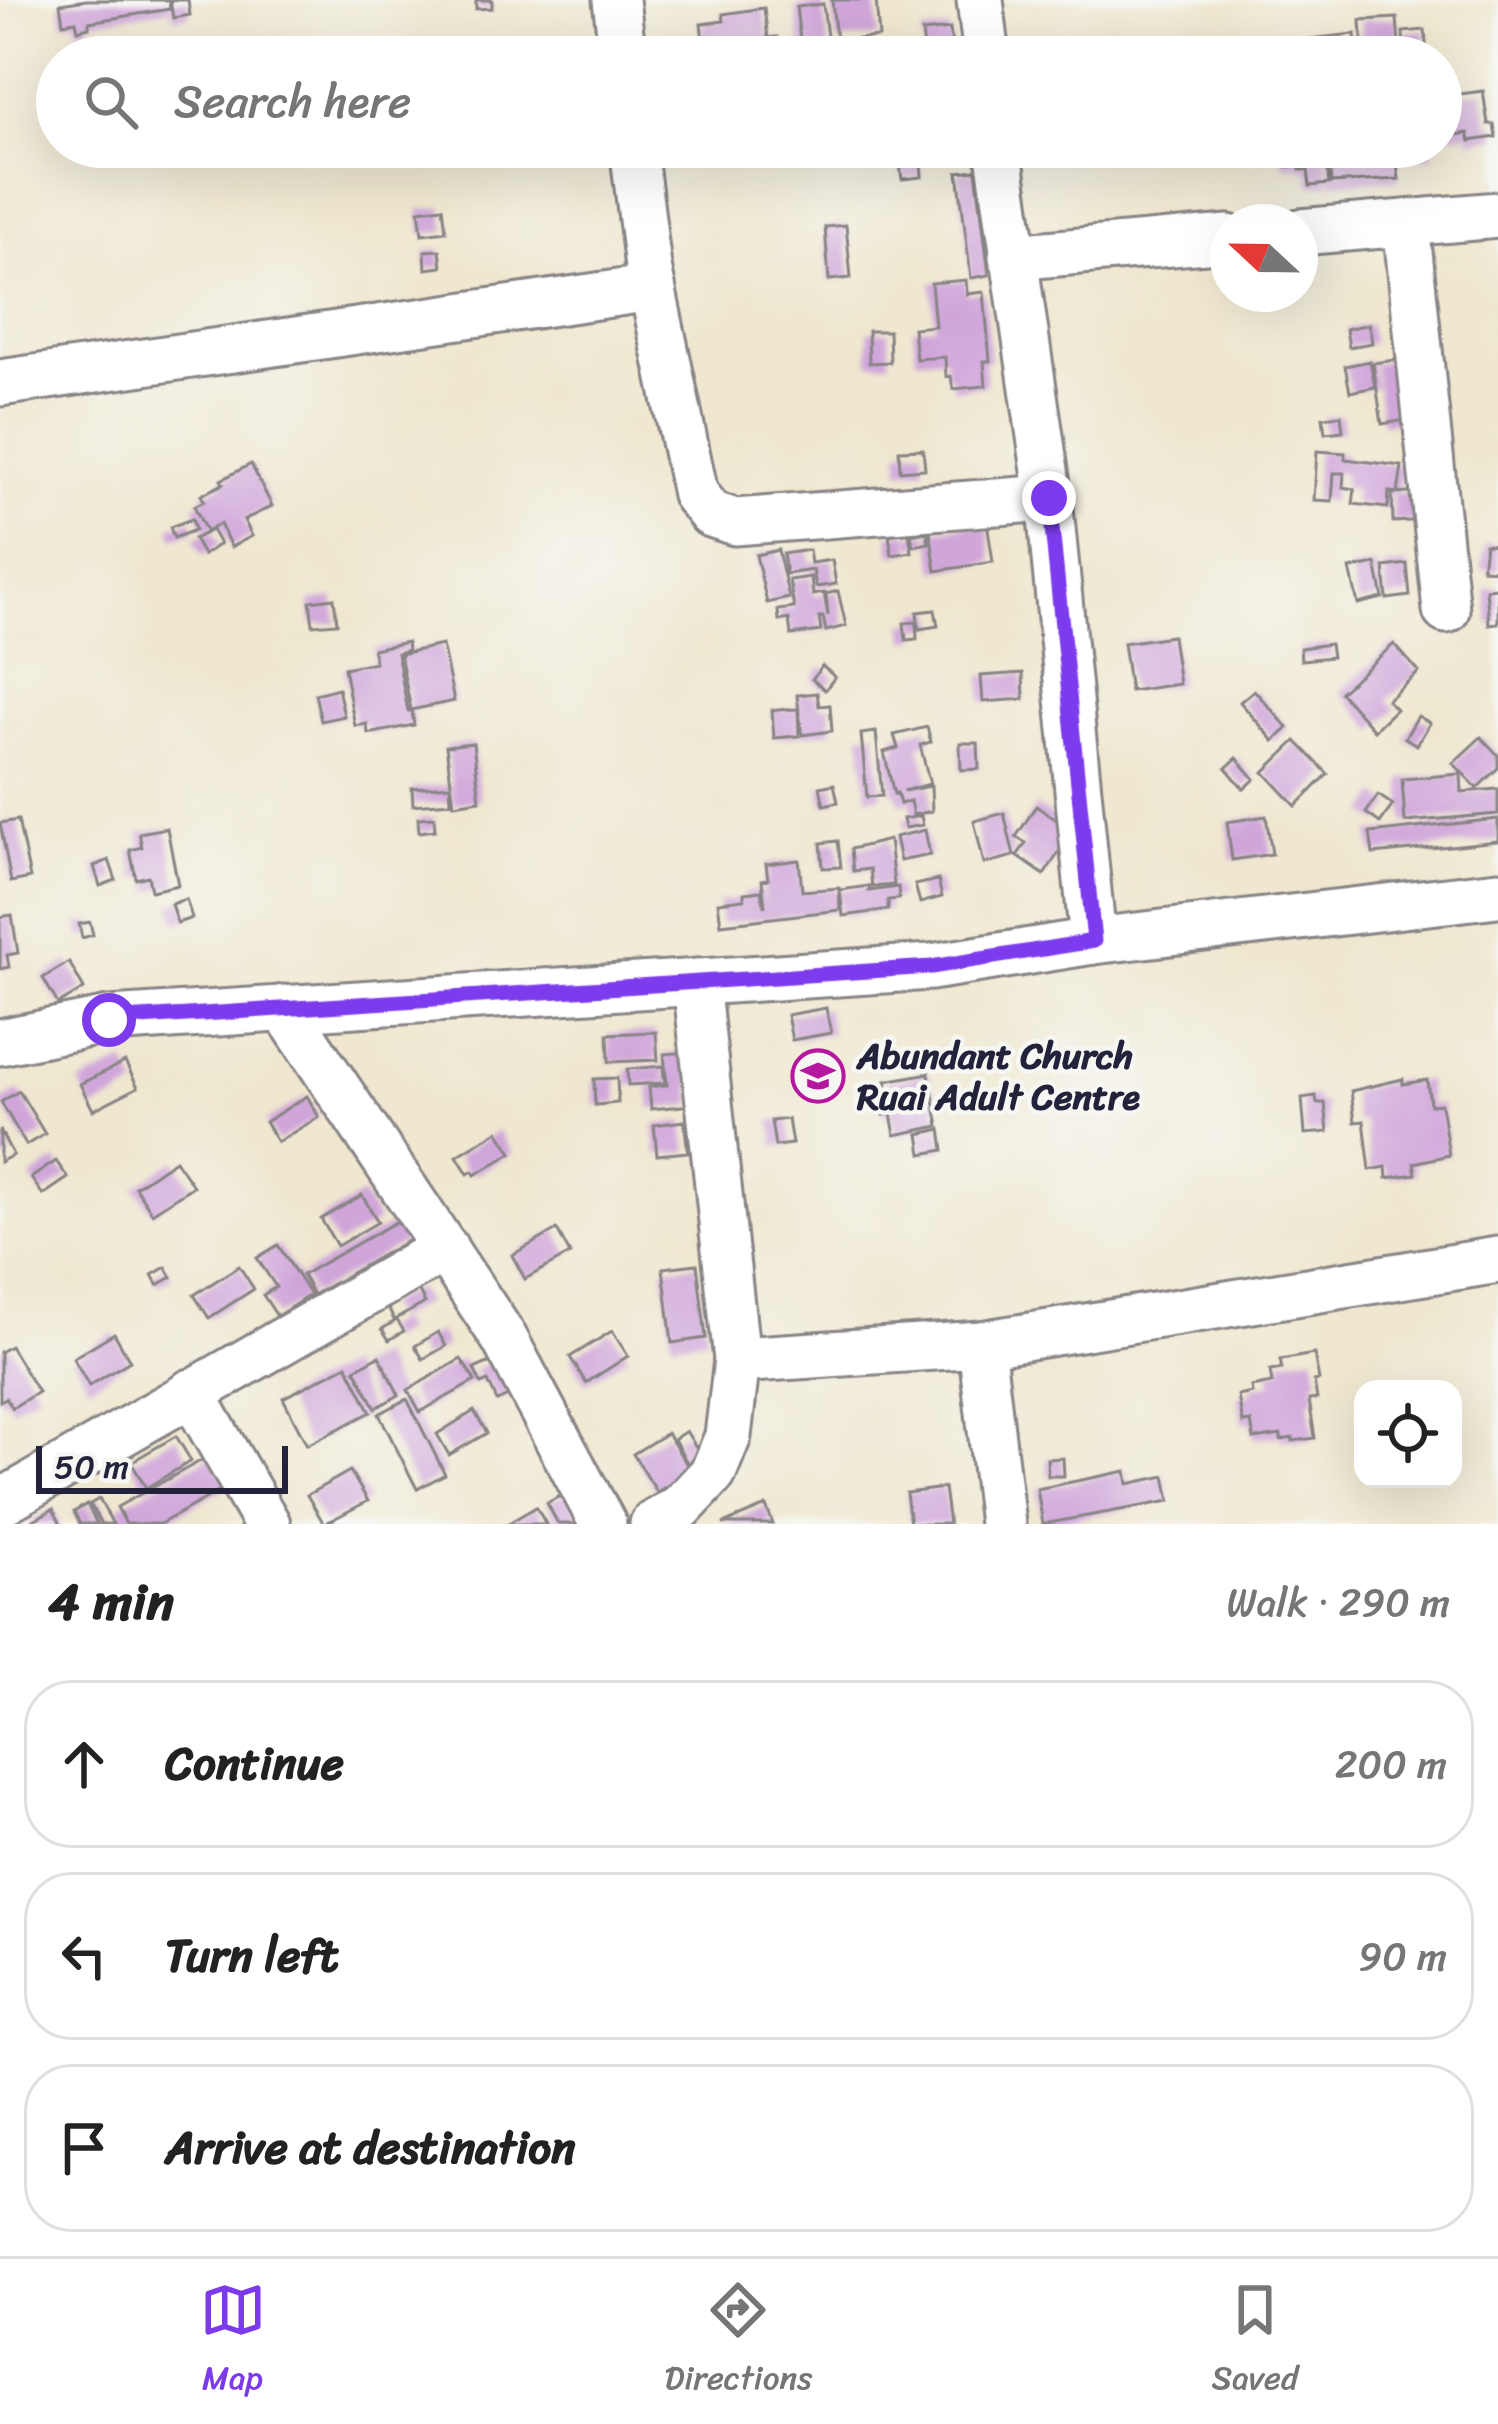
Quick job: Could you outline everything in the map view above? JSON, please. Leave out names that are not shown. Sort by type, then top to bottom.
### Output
[{"type":"street","points":[[616,0],[620,36]]},
{"type":"street","points":[[980,0],[984,36]]},
{"type":"street","points":[[636,168],[652,288],[695,494],[711,514],[735,521],[1049,498]]},
{"type":"street","points":[[1001,168],[1049,498],[1094,941]]},
{"type":"street","points":[[1318,230],[1498,215]]},
{"type":"street","points":[[1406,223],[1446,610]]},
{"type":"street","points":[[1012,257],[1210,240]]},
{"type":"street","points":[[0,383],[652,288]]},
{"type":"street","points":[[0,1042],[109,1020],[931,967],[1094,941],[1498,894]]},
{"type":"street","points":[[653,1524],[681,1507],[712,1473],[728,1436],[736,1360],[696,982]]},
{"type":"street","points":[[284,1008],[504,1339],[603,1524]]},
{"type":"street","points":[[0,1503],[445,1248]]},
{"type":"street","points":[[736,1360],[982,1345],[1498,1260]]},
{"type":"street","points":[[982,1345],[1002,1524]]},
{"type":"street","points":[[191,1392],[268,1524]]},
{"type":"building","points":[[169,0],[170,9],[89,22],[89,27],[78,30],[76,21],[63,23],[60,4]]},
{"type":"building","points":[[170,0],[188,0],[190,15],[173,18]]},
{"type":"building","points":[[476,0],[492,0],[492,8],[476,9]]},
{"type":"building","points":[[832,0],[876,0],[879,36],[836,36]]},
{"type":"building","points":[[823,4],[827,36],[799,36],[796,7]]},
{"type":"building","points":[[764,8],[768,36],[702,36],[701,24],[724,21],[723,14]]},
{"type":"building","points":[[1397,18],[1398,36],[1362,36],[1361,20]]},
{"type":"building","points":[[950,29],[951,36],[922,36],[922,32]]},
{"type":"building","points":[[1425,30],[1425,36],[1403,36],[1403,32]]},
{"type":"building","points":[[1483,91],[1488,124],[1494,124],[1496,137],[1470,141],[1468,133],[1462,134],[1462,94]]},
{"type":"building","points":[[901,168],[921,168],[922,177],[902,179]]},
{"type":"building","points":[[1327,168],[1329,184],[1310,186],[1308,170],[1300,170]]},
{"type":"building","points":[[1330,168],[1398,168],[1399,179],[1331,183]]},
{"type":"building","points":[[976,170],[989,275],[971,278],[958,172]]},
{"type":"building","points":[[443,207],[446,231],[422,234],[419,210]]},
{"type":"building","points":[[846,225],[851,278],[829,280],[825,227]]},
{"type":"building","points":[[440,250],[442,267],[426,269],[425,251]]},
{"type":"building","points":[[966,280],[967,294],[984,292],[990,361],[984,361],[986,386],[953,389],[951,376],[946,377],[945,357],[916,359],[913,328],[935,326],[931,283]]},
{"type":"building","points":[[1369,324],[1372,343],[1349,347],[1346,329]]},
{"type":"building","points":[[868,331],[889,331],[890,362],[869,363]]},
{"type":"building","points":[[1403,359],[1412,419],[1382,424],[1373,363]]},
{"type":"building","points":[[1370,361],[1375,387],[1350,392],[1345,366]]},
{"type":"building","points":[[1341,415],[1343,431],[1325,433],[1323,417]]},
{"type":"building","points":[[923,449],[925,469],[900,471],[899,450]]},
{"type":"building","points":[[1317,451],[1402,466],[1398,493],[1389,492],[1388,508],[1353,504],[1355,489],[1343,487],[1344,473],[1334,473],[1332,501],[1314,500]]},
{"type":"building","points":[[251,464],[272,506],[244,520],[252,536],[231,547],[220,524],[206,531],[194,506],[204,501],[201,495],[223,484],[221,480]]},
{"type":"building","points":[[1425,492],[1427,520],[1393,522],[1392,494]]},
{"type":"building","points":[[192,519],[195,530],[174,538],[170,527]]},
{"type":"building","points":[[987,522],[993,562],[936,571],[930,531]]},
{"type":"building","points":[[212,530],[220,544],[203,555],[194,539]]},
{"type":"building","points":[[909,532],[912,552],[892,555],[889,535]]},
{"type":"building","points":[[927,532],[929,543],[913,546],[911,535]]},
{"type":"building","points":[[1485,544],[1498,545],[1498,570],[1482,569]]},
{"type":"building","points":[[778,550],[789,598],[767,603],[756,555]]},
{"type":"building","points":[[809,550],[811,563],[832,560],[836,584],[816,587],[813,570],[786,574],[783,554]]},
{"type":"building","points":[[1376,564],[1383,598],[1358,604],[1350,569]]},
{"type":"building","points":[[1407,564],[1410,596],[1387,599],[1384,567]]},
{"type":"building","points":[[811,577],[813,595],[824,593],[828,616],[826,594],[838,591],[846,626],[826,631],[819,617],[821,631],[791,635],[789,619],[779,621],[778,610],[794,608],[789,580]]},
{"type":"building","points":[[1498,588],[1498,623],[1489,624],[1486,589]]},
{"type":"building","points":[[334,598],[337,623],[313,625],[310,601]]},
{"type":"building","points":[[935,610],[938,626],[919,629],[917,612]]},
{"type":"building","points":[[916,622],[917,639],[906,640],[904,623]]},
{"type":"building","points":[[1172,636],[1179,684],[1130,691],[1123,643]]},
{"type":"building","points":[[407,642],[408,650],[397,653],[414,725],[368,734],[367,724],[355,726],[344,668],[375,662],[373,649]]},
{"type":"building","points":[[1330,644],[1332,657],[1301,660],[1300,648]]},
{"type":"building","points":[[1394,644],[1419,672],[1387,700],[1396,709],[1374,730],[1340,692]]},
{"type":"building","points":[[442,645],[454,701],[411,710],[400,654]]},
{"type":"building","points":[[822,666],[835,677],[825,690],[812,679]]},
{"type":"building","points":[[1023,673],[1024,699],[983,702],[981,676]]},
{"type":"building","points":[[338,688],[344,716],[321,721],[315,694]]},
{"type":"building","points":[[1254,690],[1288,728],[1274,741],[1240,702]]},
{"type":"building","points":[[817,693],[819,706],[830,705],[832,731],[802,735],[797,695]]},
{"type":"building","points":[[798,709],[799,736],[774,738],[772,710]]},
{"type":"building","points":[[1418,716],[1430,723],[1417,745],[1405,738]]},
{"type":"building","points":[[927,727],[931,742],[920,745],[930,784],[903,791],[931,786],[932,811],[913,815],[910,801],[900,804],[894,794],[884,752],[898,748],[894,735]]},
{"type":"building","points":[[876,732],[882,796],[867,797],[861,734]]},
{"type":"building","points":[[1481,737],[1498,755],[1498,768],[1477,788],[1453,763]]},
{"type":"building","points":[[1296,741],[1328,774],[1296,806],[1264,772]]},
{"type":"building","points":[[473,743],[480,800],[454,804],[446,746]]},
{"type":"building","points":[[960,743],[978,743],[979,769],[961,770]]},
{"type":"building","points":[[1237,758],[1255,779],[1244,789],[1226,768]]},
{"type":"building","points":[[1461,774],[1462,792],[1498,789],[1498,814],[1405,822],[1402,779]]},
{"type":"building","points":[[834,784],[838,802],[824,805],[820,787]]},
{"type":"building","points":[[450,785],[451,802],[413,805],[412,788]]},
{"type":"building","points":[[1378,795],[1393,805],[1380,823],[1366,813]]},
{"type":"building","points":[[1036,806],[1073,831],[1044,875],[1017,856],[1026,843],[1016,837]]},
{"type":"building","points":[[1004,813],[1014,856],[984,864],[974,821]]},
{"type":"building","points":[[921,816],[923,825],[905,828],[903,819]]},
{"type":"building","points":[[1266,816],[1272,854],[1232,860],[1227,822]]},
{"type":"building","points":[[434,817],[435,830],[419,832],[418,818]]},
{"type":"building","points":[[1498,819],[1498,841],[1373,854],[1370,833]]},
{"type":"building","points":[[18,820],[30,878],[11,882],[0,823]]},
{"type":"building","points":[[167,828],[178,885],[151,891],[148,876],[136,879],[130,850],[142,847],[139,833]]},
{"type":"building","points":[[925,830],[930,855],[900,861],[895,837]]},
{"type":"building","points":[[889,840],[894,885],[872,887],[870,869],[853,871],[851,849]]},
{"type":"building","points":[[838,841],[841,867],[823,868],[821,843]]},
{"type":"building","points":[[109,860],[116,880],[100,886],[94,866]]},
{"type":"building","points":[[799,860],[802,891],[839,888],[840,910],[721,924],[718,902],[761,891],[765,907],[762,880],[768,879],[766,864]]},
{"type":"building","points":[[938,880],[942,897],[920,903],[915,885]]},
{"type":"building","points":[[869,886],[869,891],[898,887],[899,899],[888,900],[888,910],[843,916],[840,890]]},
{"type":"building","points":[[186,899],[192,918],[177,923],[171,904]]},
{"type":"building","points":[[12,915],[18,953],[7,955],[9,967],[0,969],[0,917]]},
{"type":"building","points":[[90,922],[93,935],[82,938],[79,924]]},
{"type":"building","points":[[69,962],[84,989],[58,1004],[43,978]]},
{"type":"building","points":[[826,1008],[831,1033],[792,1040],[787,1015]]},
{"type":"building","points":[[656,1032],[658,1060],[609,1062],[608,1034]]},
{"type":"building","points":[[688,1052],[693,1105],[651,1109],[649,1087],[667,1085],[664,1054]]},
{"type":"building","points":[[125,1062],[138,1087],[93,1110],[80,1084]]},
{"type":"building","points":[[663,1066],[665,1083],[628,1085],[627,1069]]},
{"type":"building","points":[[929,1073],[939,1126],[895,1135],[891,1114],[884,1115],[881,1096],[889,1095],[886,1081]]},
{"type":"building","points":[[617,1078],[618,1103],[595,1105],[594,1079]]},
{"type":"building","points":[[1403,1079],[1403,1084],[1427,1080],[1430,1105],[1441,1104],[1449,1155],[1414,1163],[1416,1174],[1387,1178],[1386,1167],[1370,1170],[1364,1121],[1355,1122],[1351,1091]]},
{"type":"building","points":[[19,1091],[45,1134],[26,1145],[1,1102]]},
{"type":"building","points":[[307,1096],[319,1117],[277,1142],[265,1122]]},
{"type":"building","points":[[1316,1096],[1317,1103],[1325,1103],[1328,1132],[1305,1134],[1302,1098]]},
{"type":"building","points":[[788,1119],[792,1144],[775,1146],[771,1121]]},
{"type":"building","points":[[684,1121],[688,1152],[657,1155],[654,1125]]},
{"type":"building","points":[[941,1129],[944,1150],[922,1154],[919,1134]]},
{"type":"building","points":[[0,1130],[13,1155],[0,1162]]},
{"type":"building","points":[[498,1131],[512,1153],[475,1175],[473,1171],[468,1174],[457,1156]]},
{"type":"building","points":[[175,1160],[193,1186],[152,1213],[135,1187]]},
{"type":"building","points":[[56,1161],[68,1178],[43,1195],[31,1178]]},
{"type":"building","points":[[362,1195],[378,1222],[337,1246],[321,1219]]},
{"type":"building","points":[[401,1219],[412,1238],[313,1295],[302,1275]]},
{"type":"building","points":[[557,1230],[570,1254],[525,1279],[512,1255]]},
{"type":"building","points":[[278,1245],[310,1295],[277,1316],[263,1295],[276,1287],[257,1258]]},
{"type":"building","points":[[697,1264],[706,1338],[672,1343],[663,1268]]},
{"type":"building","points":[[239,1266],[254,1289],[209,1318],[194,1295]]},
{"type":"building","points":[[166,1267],[172,1277],[158,1285],[152,1275]]},
{"type":"building","points":[[417,1288],[425,1303],[394,1320],[386,1304]]},
{"type":"building","points":[[397,1320],[404,1331],[389,1340],[382,1329]]},
{"type":"building","points":[[612,1331],[628,1356],[586,1383],[570,1357]]},
{"type":"building","points":[[438,1332],[446,1346],[423,1359],[415,1346]]},
{"type":"building","points":[[114,1333],[130,1361],[89,1386],[73,1358]]},
{"type":"building","points":[[10,1346],[38,1392],[12,1408],[6,1398],[0,1401],[0,1352]]},
{"type":"building","points":[[1314,1354],[1317,1399],[1309,1400],[1315,1438],[1254,1439],[1251,1422],[1243,1423],[1238,1396],[1252,1393],[1251,1387],[1272,1383],[1270,1371],[1282,1369],[1280,1360]]},
{"type":"building","points":[[379,1356],[399,1395],[376,1408],[355,1369]]},
{"type":"building","points":[[461,1359],[475,1381],[420,1412],[408,1390]]},
{"type":"building","points":[[495,1360],[510,1395],[497,1401],[488,1381],[481,1384],[474,1369]]},
{"type":"building","points":[[347,1365],[371,1412],[307,1445],[283,1398]]},
{"type":"building","points":[[407,1399],[445,1474],[417,1489],[379,1414]]},
{"type":"building","points":[[474,1411],[487,1433],[449,1455],[437,1434]]},
{"type":"building","points":[[686,1431],[701,1455],[687,1463],[674,1439]]},
{"type":"building","points":[[667,1433],[691,1471],[657,1492],[633,1454]]},
{"type":"building","points":[[176,1436],[191,1461],[146,1488],[131,1462]]},
{"type":"building","points":[[215,1453],[232,1484],[160,1524],[126,1524],[117,1507]]},
{"type":"building","points":[[1063,1458],[1064,1476],[1048,1476],[1047,1459]]},
{"type":"building","points":[[350,1471],[368,1501],[324,1524],[307,1495]]},
{"type":"building","points":[[1126,1471],[1128,1484],[1165,1476],[1170,1501],[1043,1524],[1037,1489]]},
{"type":"building","points":[[944,1488],[949,1524],[910,1524],[906,1493]]},
{"type":"building","points":[[568,1492],[586,1524],[558,1524],[547,1503]]},
{"type":"building","points":[[99,1499],[113,1524],[101,1524],[90,1504]]},
{"type":"building","points":[[87,1504],[97,1524],[80,1524],[74,1512]]},
{"type":"building","points":[[766,1506],[773,1524],[723,1524]]},
{"type":"building","points":[[536,1507],[546,1524],[507,1524]]},
{"type":"building","points":[[53,1509],[61,1524],[27,1524]]},
{"type":"place","name":"Abundant Church Ruai Adult Centre","points":[[818,1076]]},
{"type":"route","points":[[109,1020],[931,967],[1094,941],[1049,498]]}]
